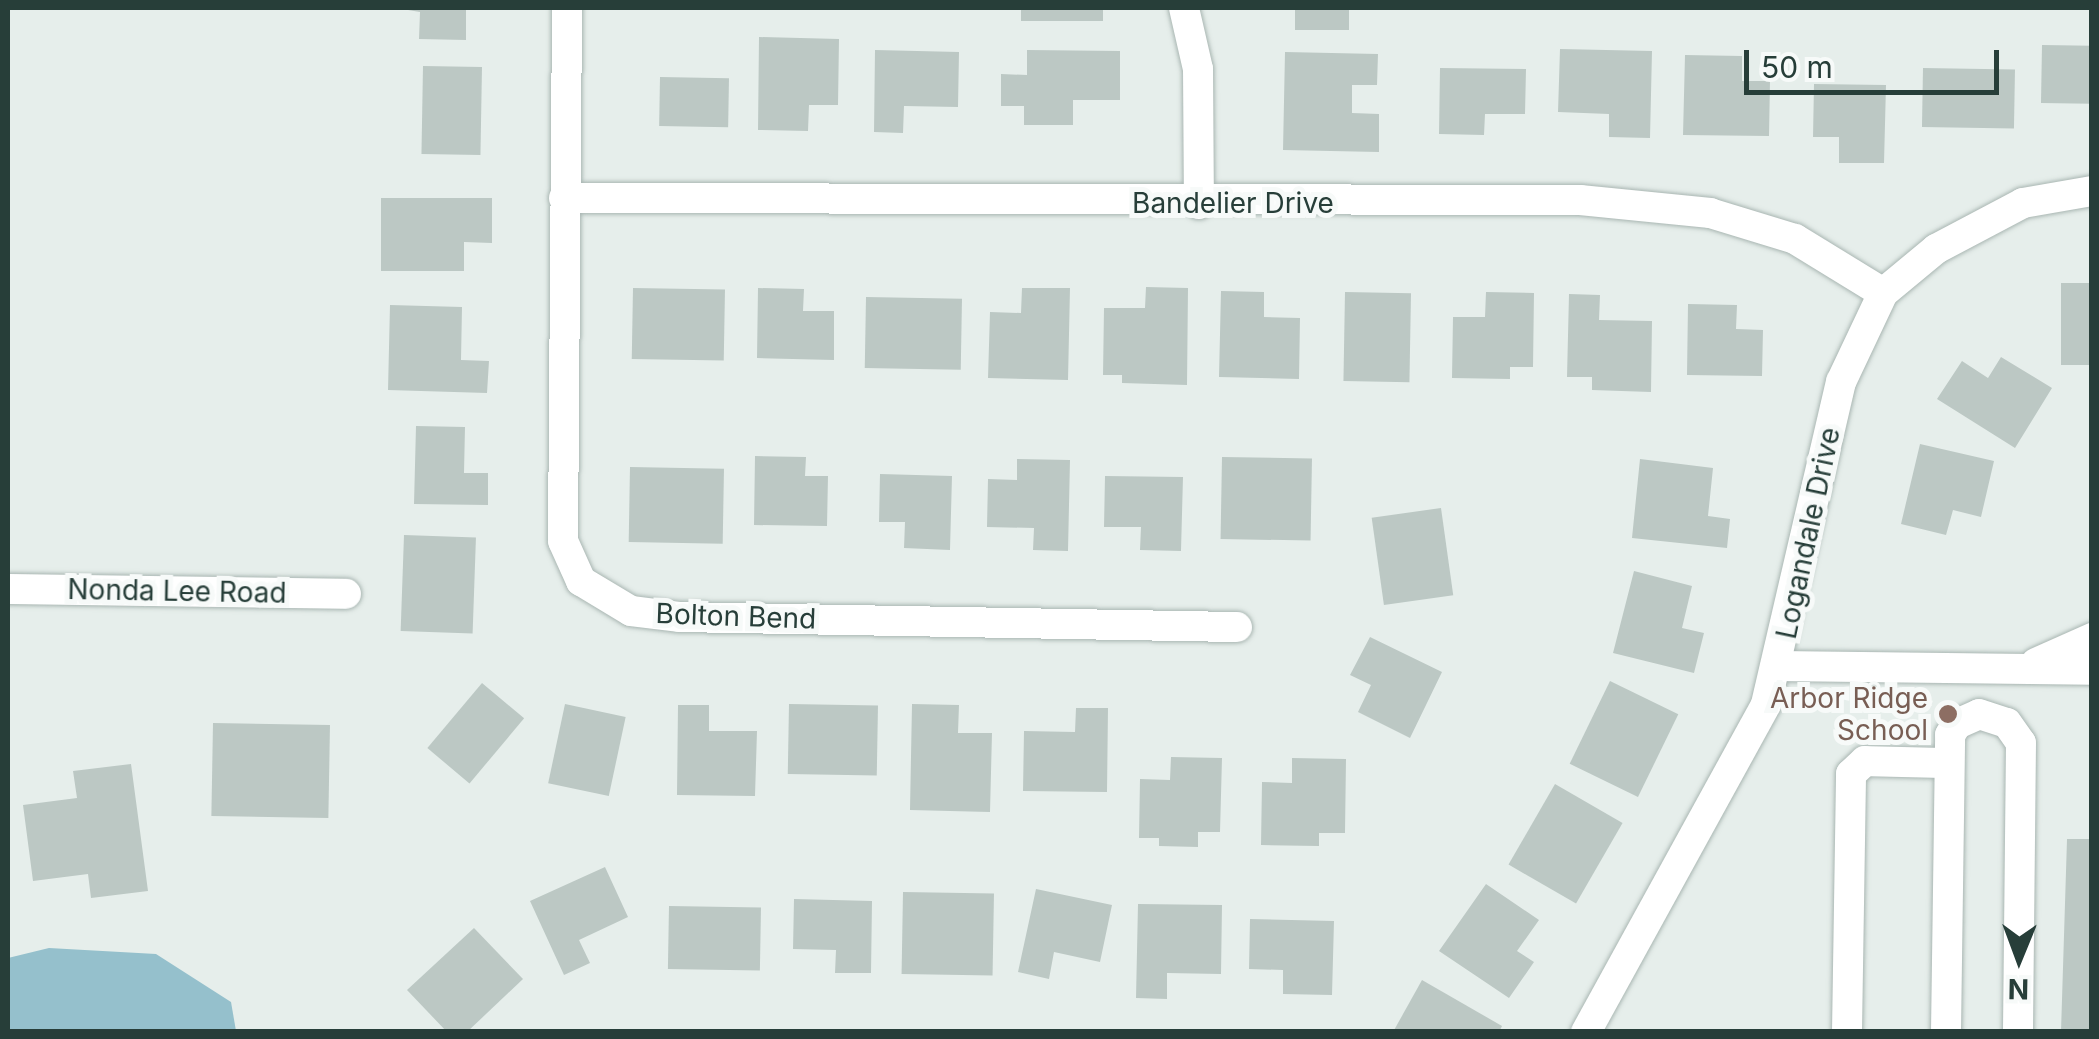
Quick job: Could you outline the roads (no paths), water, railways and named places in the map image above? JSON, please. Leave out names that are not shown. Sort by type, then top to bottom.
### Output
[{"type":"street","name":"Bolton Bend","points":[[567,8],[564,541],[581,581],[631,611],[680,617],[1237,627]]},
{"type":"street","points":[[1184,8],[1198,69],[1199,204]]},
{"type":"street","name":"Logandale Drive","points":[[1586,1032],[1738,758],[1778,666],[1841,382],[1882,293],[1936,249],[2023,202],[2092,191]]},
{"type":"street","name":"Bandelier Drive","points":[[564,198],[1199,204],[1580,200],[1710,214],[1796,238],[1882,293]]},
{"type":"street","name":"Nonda Lee Road","points":[[8,589],[346,594]]},
{"type":"street","points":[[2019,669],[2092,638]]},
{"type":"street","points":[[1778,666],[2092,670]]},
{"type":"street","points":[[1946,1032],[1949,752],[1956,724],[1979,714],[2002,720],[2020,736],[2018,1032]]},
{"type":"street","points":[[1846,1032],[1851,774],[1866,762],[1949,752]]},
{"type":"water","points":[[49,948],[156,954],[231,1002],[236,1031],[8,1031],[8,958]]},
{"type":"place","name":"Arbor Ridge School","points":[[1948,714]]}]
